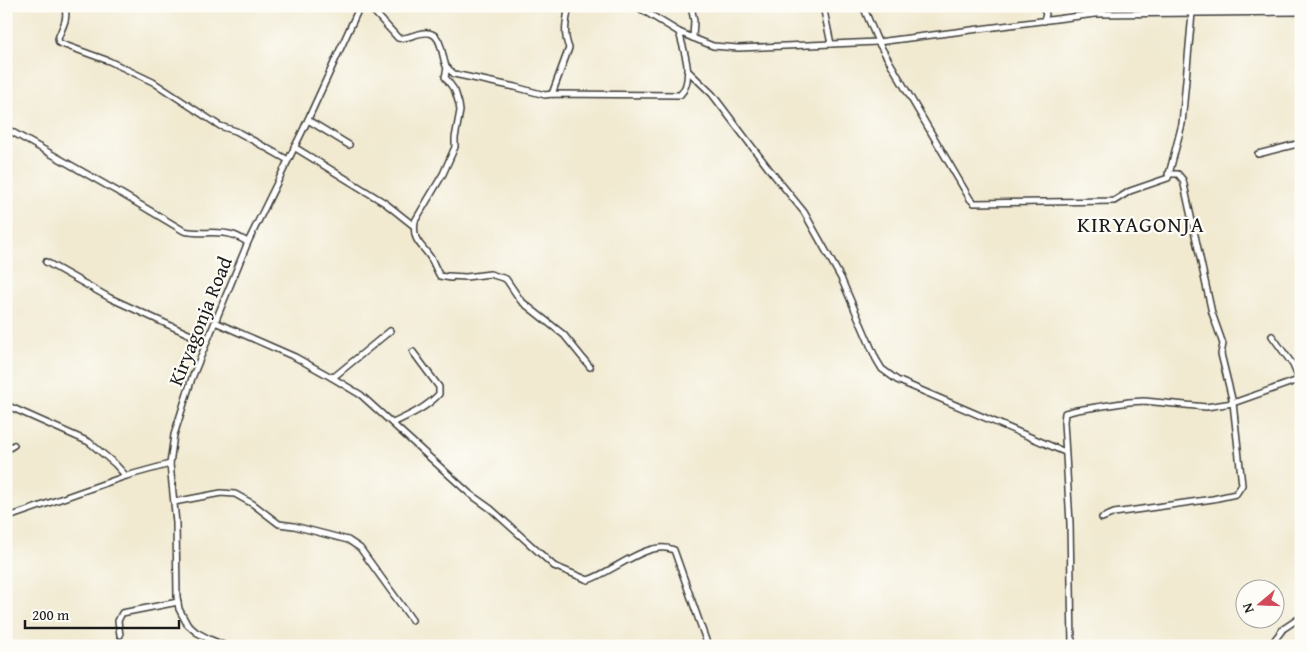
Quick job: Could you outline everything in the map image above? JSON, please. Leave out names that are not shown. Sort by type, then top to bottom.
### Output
[{"type":"street","points":[[66,6],[66,22],[59,35],[59,43],[110,61],[153,82],[220,126],[236,132],[288,160]]},
{"type":"street","name":"Kiryagonja Road","points":[[226,646],[209,639],[187,624],[179,609],[170,454],[192,378],[214,322],[248,242],[308,120],[360,6]]},
{"type":"street","points":[[369,6],[398,38],[425,33],[434,35],[438,40],[447,68],[445,77],[455,91],[459,104],[455,147],[443,174],[415,221],[414,226],[417,241],[430,257],[440,276]]},
{"type":"street","points":[[552,94],[569,48],[565,29],[569,6]]},
{"type":"street","points":[[636,6],[679,32],[693,38],[713,46],[738,48],[878,42],[1095,14],[1301,12]]},
{"type":"street","points":[[691,6],[694,21],[693,38]]},
{"type":"street","points":[[823,6],[831,44]]},
{"type":"street","points":[[863,6],[878,42],[974,203],[1114,201],[1130,191],[1165,181],[1168,178],[1182,124],[1192,13]]},
{"type":"street","points":[[1042,6],[1046,14],[1044,21]]},
{"type":"street","points":[[1155,14],[1156,6]]},
{"type":"street","points":[[1241,6],[1241,13]]},
{"type":"street","points":[[447,68],[454,74],[545,95],[674,96],[680,95],[686,87],[687,70],[679,32]]},
{"type":"street","points":[[687,70],[712,94],[804,212],[841,278],[882,369],[897,380],[1065,452]]},
{"type":"street","points":[[308,120],[350,145]]},
{"type":"street","points":[[7,129],[184,231],[193,233],[219,232],[234,235],[248,242]]},
{"type":"street","points":[[1258,154],[1301,143]]},
{"type":"street","points":[[294,147],[385,203],[414,226]]},
{"type":"street","points":[[1102,518],[1114,513],[1213,499],[1238,493],[1242,482],[1233,403],[1222,357],[1223,344],[1212,313],[1183,180],[1178,174],[1168,174]]},
{"type":"street","points":[[46,262],[110,298],[206,342]]},
{"type":"street","points":[[440,276],[466,277],[490,274],[506,280],[521,301],[564,335],[590,367]]},
{"type":"street","points":[[440,276],[451,278]]},
{"type":"street","points":[[214,322],[296,357],[356,391],[470,494],[491,509],[554,566],[588,580],[653,548],[667,547],[674,550],[708,646]]},
{"type":"street","points":[[331,377],[362,356],[390,331]]},
{"type":"street","points":[[1072,646],[1070,522],[1065,452],[1065,413],[1136,402],[1206,407],[1233,403],[1300,379],[1293,365],[1272,336]]},
{"type":"street","points":[[393,423],[414,414],[439,394],[439,387],[413,352]]},
{"type":"street","points":[[6,405],[89,442],[126,476]]},
{"type":"street","points":[[6,450],[14,445]]},
{"type":"street","points":[[6,518],[126,476],[170,464]]},
{"type":"street","points":[[174,502],[221,493],[235,494],[253,504],[278,524],[294,526],[348,540],[360,548],[412,620]]},
{"type":"street","points":[[120,635],[118,621],[122,613],[178,602]]},
{"type":"street","points":[[1270,646],[1283,629],[1301,617]]},
{"type":"district","name":"KIRYAGONJA","points":[[1141,224]]}]
